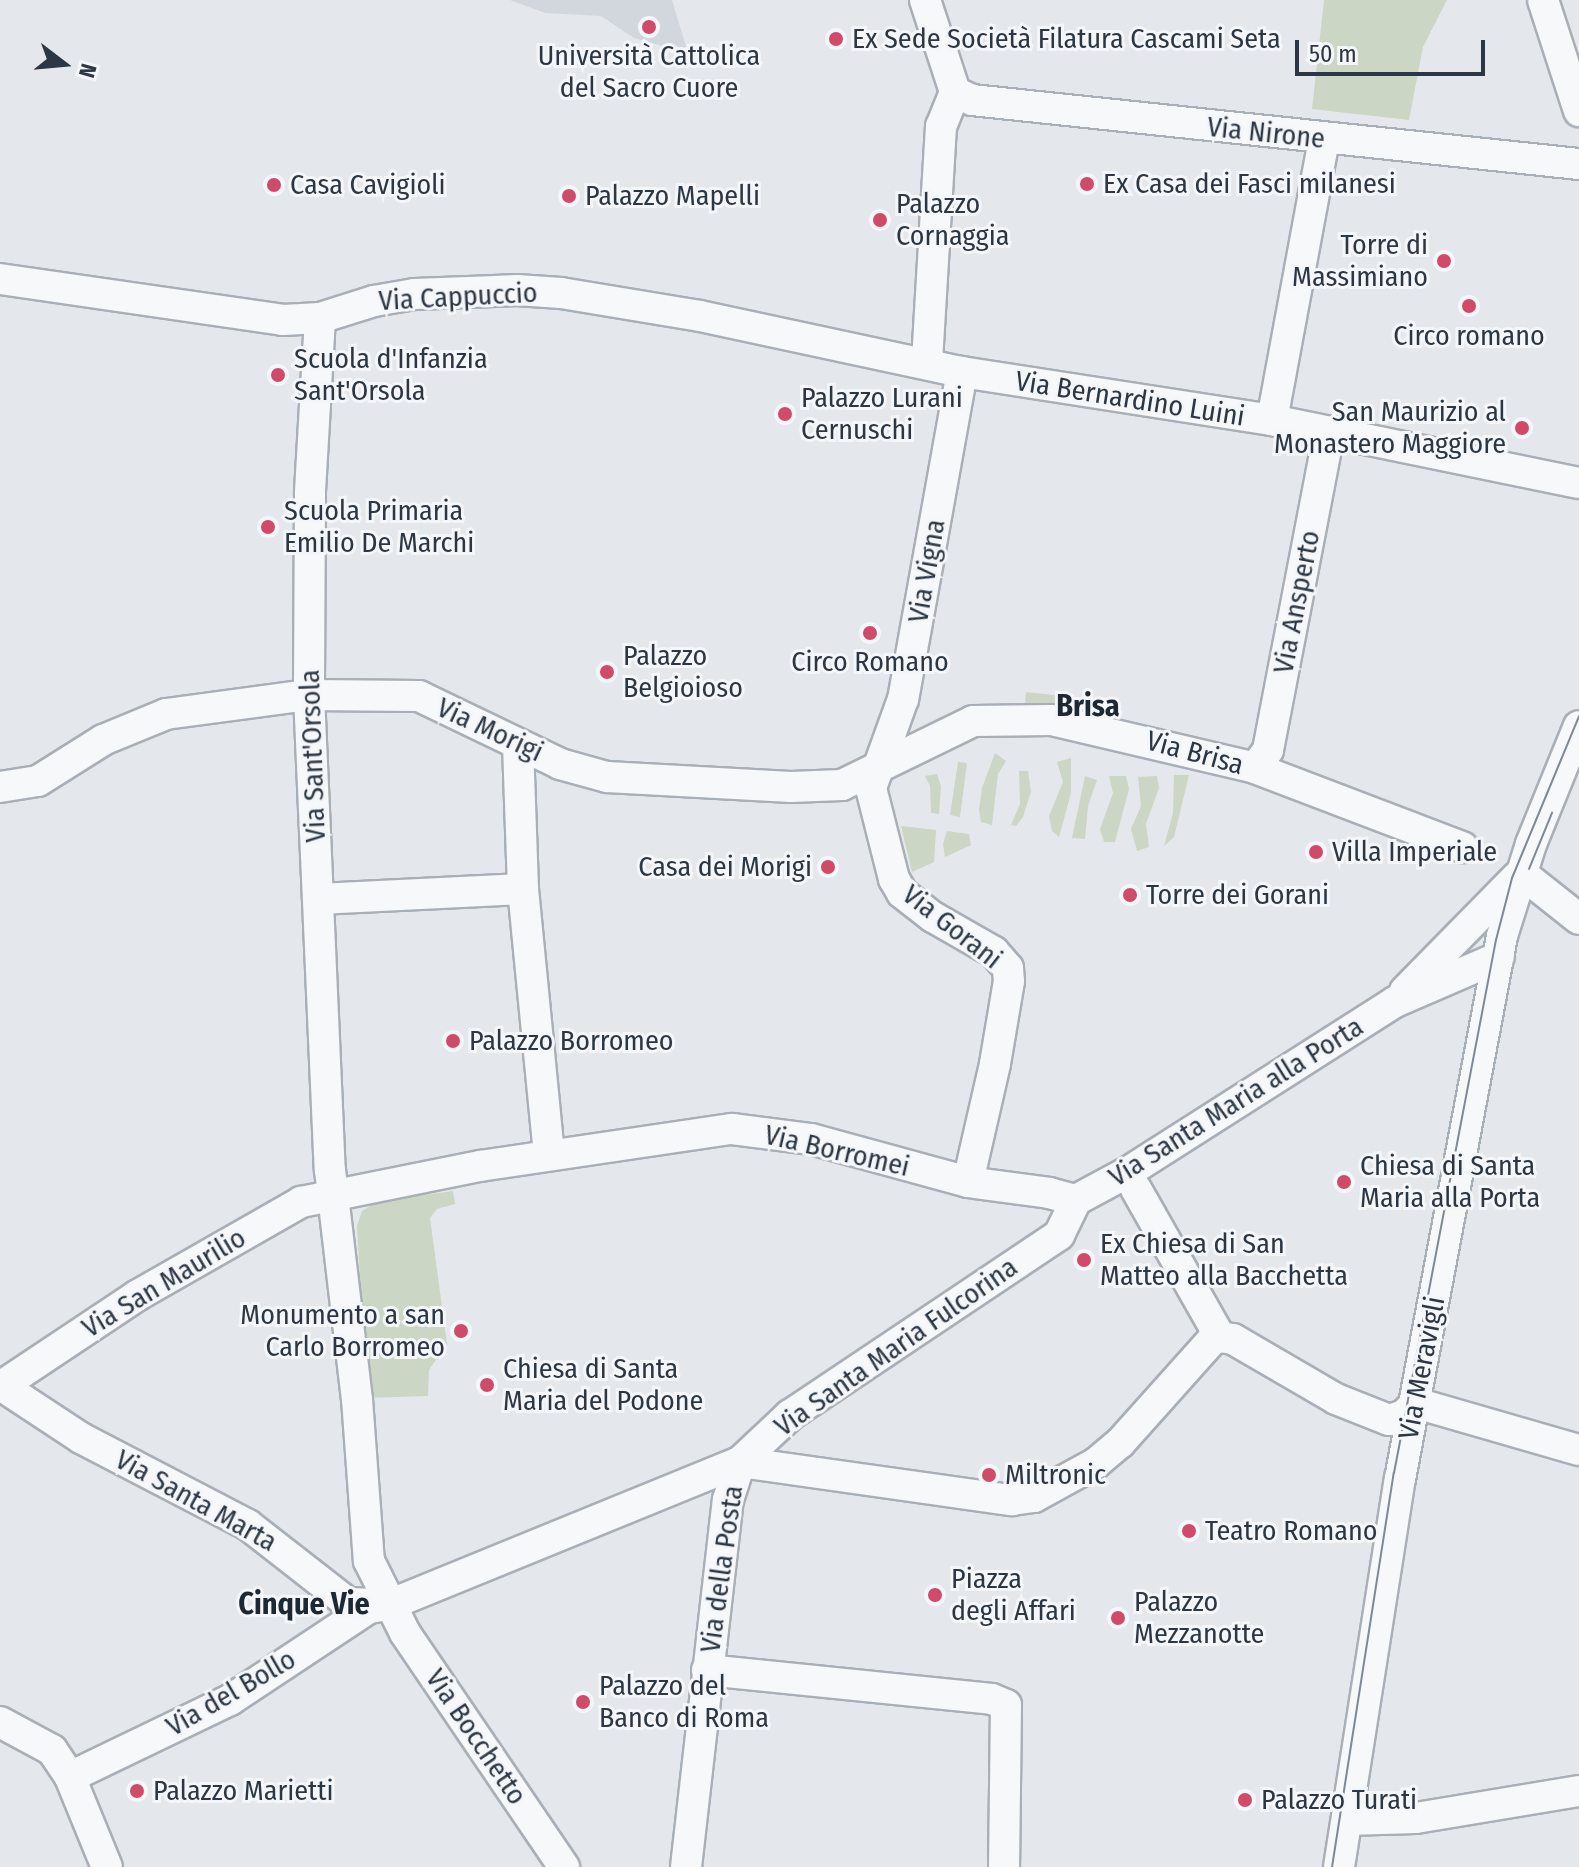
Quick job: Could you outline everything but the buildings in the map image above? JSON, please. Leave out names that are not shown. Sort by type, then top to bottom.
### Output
[{"type":"street","points":[[925,0],[955,92],[941,126],[927,364]]},
{"type":"street","points":[[1543,0],[1579,111]]},
{"type":"street","name":"Via Nirone","points":[[955,92],[972,100],[1324,140],[1579,164]]},
{"type":"street","points":[[1272,420],[1324,140]]},
{"type":"street","name":"Via Cappuccio","points":[[0,279],[283,320],[320,318],[374,301],[414,294],[517,290],[561,293],[700,316],[962,372]]},
{"type":"street","name":"Via Sant'Orsola","points":[[320,318],[310,494],[309,695],[334,1194],[357,1399]]},
{"type":"street","name":"Via Bernardino Luini","points":[[962,372],[1272,420],[1579,483]]},
{"type":"street","name":"Via Vigna","points":[[878,767],[903,699],[962,372]]},
{"type":"street","name":"Via Ansperto","points":[[1255,768],[1268,750],[1329,432]]},
{"type":"street","name":"Via Morigi","points":[[0,787],[38,781],[131,726],[166,714],[309,695],[419,696],[518,745],[595,774],[642,780],[821,787],[842,785],[878,767]]},
{"type":"street","name":"Via Brisa","points":[[878,767],[950,729],[991,719],[1051,720],[1255,768],[1462,847]]},
{"type":"street","name":"Via Meravigli","points":[[1339,1867],[1400,1479],[1499,957],[1521,873],[1579,726]]},
{"type":"street","points":[[518,745],[523,889],[549,1155]]},
{"type":"street","name":"Via Gorani","points":[[878,767],[871,788],[894,879],[902,893],[933,917],[994,952],[1008,968],[1009,981],[995,1064],[968,1182]]},
{"type":"street","points":[[1521,873],[1579,919]]},
{"type":"street","name":"Via Santa Maria alla Porta","points":[[1395,1002],[1521,873]]},
{"type":"street","points":[[318,899],[523,889]]},
{"type":"street","name":"Via Santa Maria alla Porta","points":[[1076,1200],[1128,1172],[1395,1002],[1499,957]]},
{"type":"street","name":"Via Borromei","points":[[334,1194],[549,1155],[732,1129],[811,1139],[968,1182],[1049,1193],[1076,1200]]},
{"type":"street","points":[[1136,1189],[1220,1337]]},
{"type":"street","name":"Via San Maurilio","points":[[1,1387],[138,1295],[301,1202],[334,1194]]},
{"type":"street","name":"Via Santa Maria Fulcorina","points":[[389,1605],[740,1462],[790,1415],[1059,1235],[1076,1200]]},
{"type":"street","points":[[740,1462],[1012,1500],[1034,1497],[1096,1463],[1141,1424],[1212,1340],[1220,1337],[1233,1339],[1336,1399],[1389,1420],[1404,1415],[1416,1403],[1502,1425],[1579,1450]]},
{"type":"street","name":"Via Santa Marta","points":[[1,1387],[81,1438],[248,1525],[348,1603],[389,1605]]},
{"type":"street","name":"Via Bocchetto","points":[[357,1399],[369,1561],[389,1605],[564,1867]]},
{"type":"street","name":"Via della Posta","points":[[686,1867],[728,1500],[740,1462]]},
{"type":"street","name":"Via del Bollo","points":[[70,1777],[230,1700],[369,1608],[389,1605]]},
{"type":"street","points":[[707,1670],[992,1699],[1006,1705],[1004,1867]]},
{"type":"street","points":[[0,1722],[52,1750],[70,1777],[107,1867]]},
{"type":"street","points":[[1347,1820],[1416,1818],[1579,1791]]},
{"type":"shaded area","name":"Università Cattolica del Sacro Cuore","points":[[510,0],[672,0],[688,53],[634,38],[601,16],[545,13]]},
{"type":"green space","points":[[1324,0],[1447,0],[1423,47],[1409,120],[1312,109]]},
{"type":"green space","points":[[1026,692],[1073,697],[1071,709],[1025,704]]},
{"type":"green space","points":[[995,753],[1006,761],[998,774],[992,825],[981,822],[979,810],[982,788]]},
{"type":"green space","points":[[1071,758],[1071,793],[1059,837],[1052,831],[1049,816],[1063,782],[1057,762]]},
{"type":"green space","points":[[958,762],[967,763],[960,817],[950,815]]},
{"type":"green space","points":[[1019,771],[1028,771],[1031,792],[1023,817],[1016,826],[1011,825],[1020,804]]},
{"type":"green space","points":[[937,774],[941,786],[939,814],[931,813],[930,786],[925,776]]},
{"type":"green space","points":[[1174,775],[1189,775],[1174,837],[1164,846],[1173,813]]},
{"type":"green space","points":[[1085,776],[1097,780],[1088,806],[1085,839],[1072,838]]},
{"type":"green space","points":[[1109,776],[1126,776],[1129,789],[1115,842],[1104,842],[1100,829],[1113,793]]},
{"type":"green space","points":[[1157,776],[1159,788],[1146,824],[1149,847],[1137,851],[1131,829],[1141,806],[1138,777]]},
{"type":"green space","points":[[901,826],[936,830],[934,862],[912,872]]},
{"type":"green space","points":[[947,831],[969,834],[971,845],[945,857],[943,844]]},
{"type":"green space","points":[[453,1191],[455,1204],[437,1209],[430,1218],[447,1344],[429,1370],[428,1396],[367,1398],[357,1226],[362,1211],[378,1201]]},
{"type":"tram line","points":[[1332,1867],[1394,1473],[1496,940],[1512,878],[1579,716]]},
{"type":"tram line","points":[[1529,869],[1552,813]]},
{"type":"place","name":"Università Cattolica del Sacro Cuore","points":[[649,27]]},
{"type":"place","name":"Ex Sede Società Filatura Cascami Seta","points":[[836,39]]},
{"type":"place","name":"Ex Casa dei Fasci milanesi","points":[[1087,184]]},
{"type":"place","name":"Casa Cavigioli","points":[[274,185]]},
{"type":"place","name":"Palazzo Mapelli","points":[[569,196]]},
{"type":"place","name":"Palazzo Cornaggia","points":[[880,220]]},
{"type":"place","name":"Torre di Massimiano","points":[[1444,261]]},
{"type":"place","name":"Circo romano","points":[[1469,306]]},
{"type":"place","name":"Scuola d'Infanzia Sant'Orsola","points":[[278,375]]},
{"type":"place","name":"Palazzo Lurani Cernuschi","points":[[785,414]]},
{"type":"place","name":"San Maurizio al Monastero Maggiore","points":[[1522,428]]},
{"type":"place","name":"Scuola Primaria Emilio De Marchi","points":[[268,527]]},
{"type":"place","name":"Circo Romano","points":[[870,633]]},
{"type":"place","name":"Palazzo Belgioioso","points":[[607,672]]},
{"type":"place","name":"Villa Imperiale","points":[[1316,852]]},
{"type":"place","name":"Casa dei Morigi","points":[[828,867]]},
{"type":"place","name":"Torre dei Gorani","points":[[1130,895]]},
{"type":"place","name":"Palazzo Borromeo","points":[[453,1041]]},
{"type":"place","name":"Chiesa di Santa Maria alla Porta","points":[[1344,1182]]},
{"type":"place","name":"Ex Chiesa di San Matteo alla Bacchetta","points":[[1084,1260]]},
{"type":"place","name":"Monumento a san Carlo Borromeo","points":[[461,1331]]},
{"type":"place","name":"Chiesa di Santa Maria del Podone","points":[[487,1385]]},
{"type":"place","name":"Miltronic","points":[[989,1475]]},
{"type":"place","name":"Teatro Romano","points":[[1189,1531]]},
{"type":"place","name":"Piazza degli Affari","points":[[935,1595]]},
{"type":"place","name":"Palazzo Mezzanotte","points":[[1118,1618]]},
{"type":"place","name":"Palazzo del Banco di Roma","points":[[583,1702]]},
{"type":"place","name":"Palazzo Marietti","points":[[137,1791]]},
{"type":"place","name":"Palazzo Turati","points":[[1245,1800]]},
{"type":"district","name":"Brisa","points":[[1088,706]]},
{"type":"district","name":"Cinque Vie","points":[[304,1604]]}]
